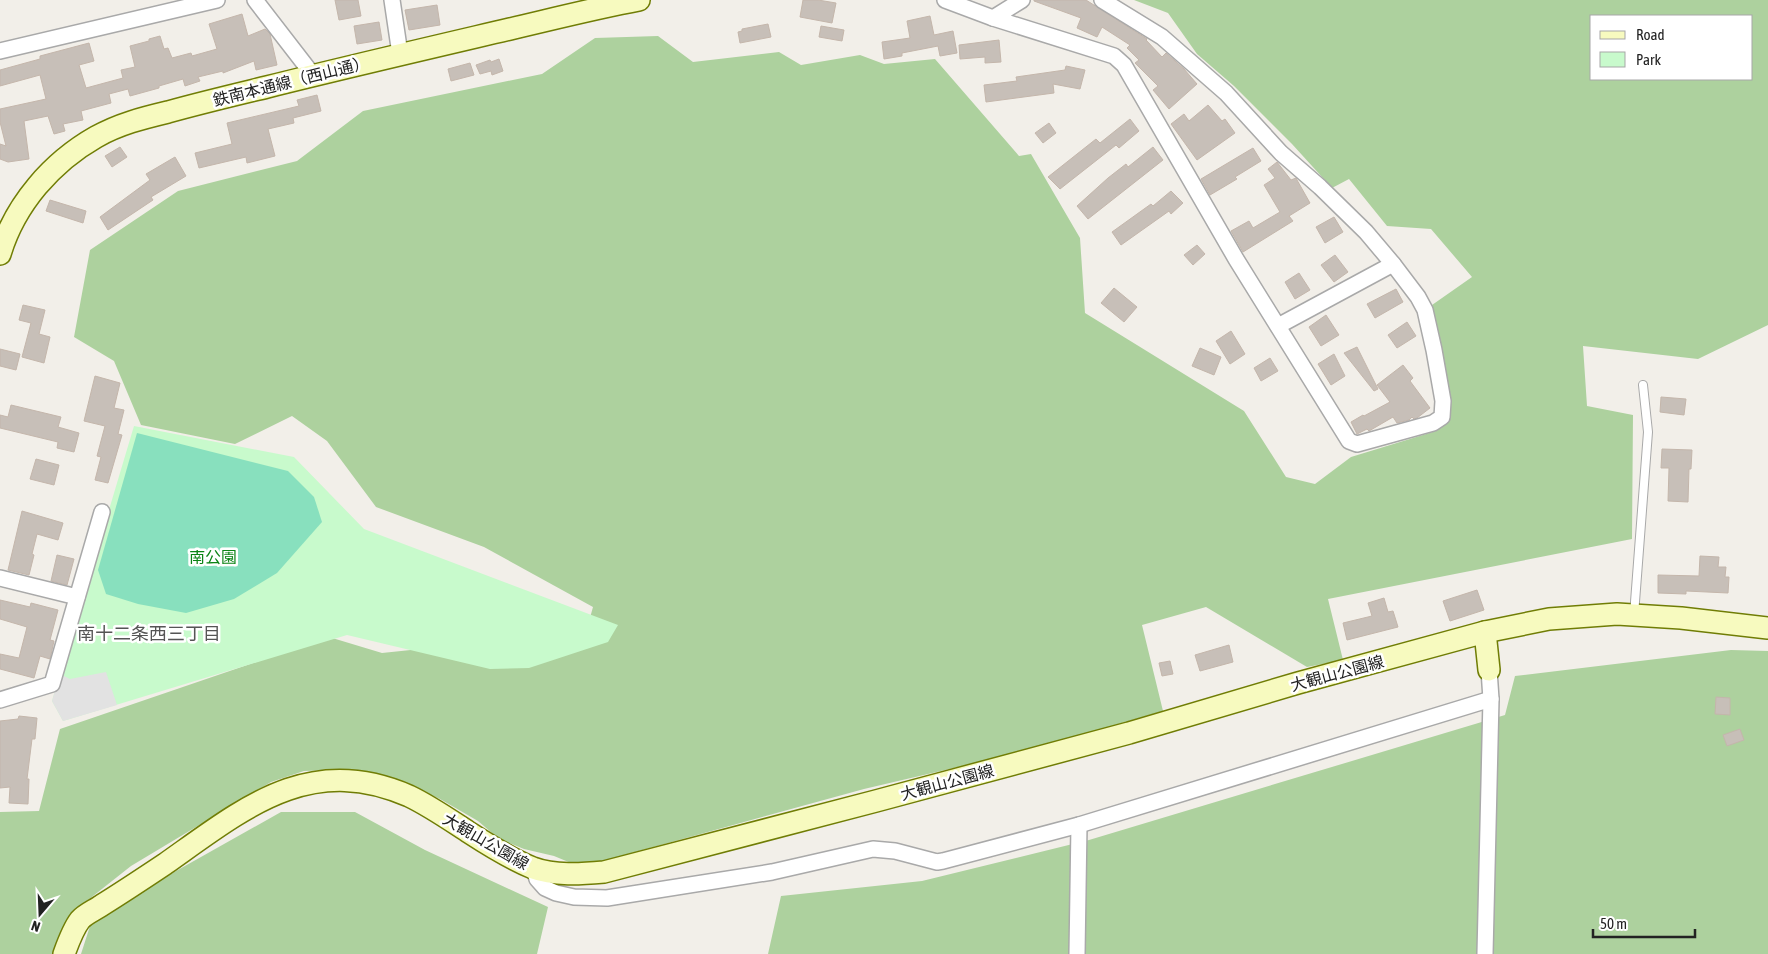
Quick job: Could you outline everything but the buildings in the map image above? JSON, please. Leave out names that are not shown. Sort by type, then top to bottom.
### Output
[{"type":"main road","name":"鉄南本通線（西山通）","points":[[0,254],[11,226],[30,194],[46,176],[67,157],[97,136],[132,121],[313,75],[628,1]]},
{"type":"main road","name":"大観山公園線","points":[[64,954],[80,919],[160,867],[239,812],[271,795],[301,784],[332,780],[376,785],[408,796],[492,848],[534,869],[568,874],[604,872],[950,782],[1484,632],[1549,619],[1617,614],[1681,618],[1768,628]]},
{"type":"main road","points":[[1484,632],[1489,670]]},
{"type":"street","points":[[0,51],[217,0]]},
{"type":"street","points":[[254,0],[313,75]]},
{"type":"street","points":[[392,0],[400,54]]},
{"type":"street","points":[[945,0],[993,18],[1114,56],[1124,65],[1236,259],[1349,441],[1357,444],[1433,423],[1442,416],[1442,401],[1434,350],[1425,310],[1418,297],[1393,264],[1366,232],[1320,187],[1281,153],[1226,93],[1162,37],[1102,0]]},
{"type":"street","points":[[993,18],[1022,0]]},
{"type":"street","points":[[1278,326],[1393,264]]},
{"type":"street","points":[[0,700],[52,684],[102,512]]},
{"type":"street","points":[[0,578],[77,597]]},
{"type":"street","points":[[1485,954],[1492,699],[1489,670]]},
{"type":"street","points":[[534,869],[537,879],[545,888],[556,893],[574,897],[607,898],[772,872],[873,849],[888,849],[937,862],[943,861],[1079,825],[1492,699]]},
{"type":"street","points":[[1077,954],[1079,825]]},
{"type":"lane","points":[[1634,616],[1648,432],[1643,385]]},
{"type":"green space","points":[[1134,0],[1768,0],[1768,325],[1698,359],[1583,346],[1587,406],[1633,415],[1632,539],[1328,599],[1343,660],[1307,667],[1206,607],[1142,625],[1163,711],[1026,751],[864,789],[599,862],[571,863],[554,856],[524,849],[499,839],[478,821],[440,799],[414,787],[355,772],[335,770],[304,771],[271,782],[131,866],[88,900],[78,912],[57,954],[0,954],[0,812],[39,811],[60,729],[329,637],[382,653],[449,646],[581,650],[593,607],[484,547],[376,507],[327,441],[292,416],[235,444],[141,425],[114,361],[74,337],[90,250],[178,191],[297,161],[363,111],[542,74],[595,38],[658,36],[693,62],[779,52],[801,65],[860,55],[884,64],[935,59],[1019,156],[1031,154],[1080,238],[1085,313],[1244,411],[1286,477],[1315,484],[1351,457],[1436,431],[1446,424],[1449,402],[1442,350],[1432,305],[1472,277],[1431,229],[1387,226],[1349,179],[1332,188],[1292,144],[1234,86],[1197,54],[1168,13]]},
{"type":"green space","name":"南公園","points":[[134,426],[294,457],[364,529],[618,625],[608,642],[529,668],[490,669],[347,635],[63,721],[52,701]]},
{"type":"green space","points":[[137,433],[288,471],[314,497],[322,522],[277,573],[234,599],[186,613],[138,604],[106,594],[98,570]]},
{"type":"green space","points":[[1731,650],[1768,651],[1768,954],[768,954],[781,896],[922,881],[1089,840],[1505,715],[1515,676]]},
{"type":"green space","points":[[281,812],[355,812],[425,850],[548,907],[537,954],[81,954],[90,926],[137,893]]},
{"type":"shaded area","points":[[106,672],[117,705],[63,721],[52,701],[60,674],[70,679]]},
{"type":"district","name":"南十二条西三丁目","points":[[149,634]]}]
